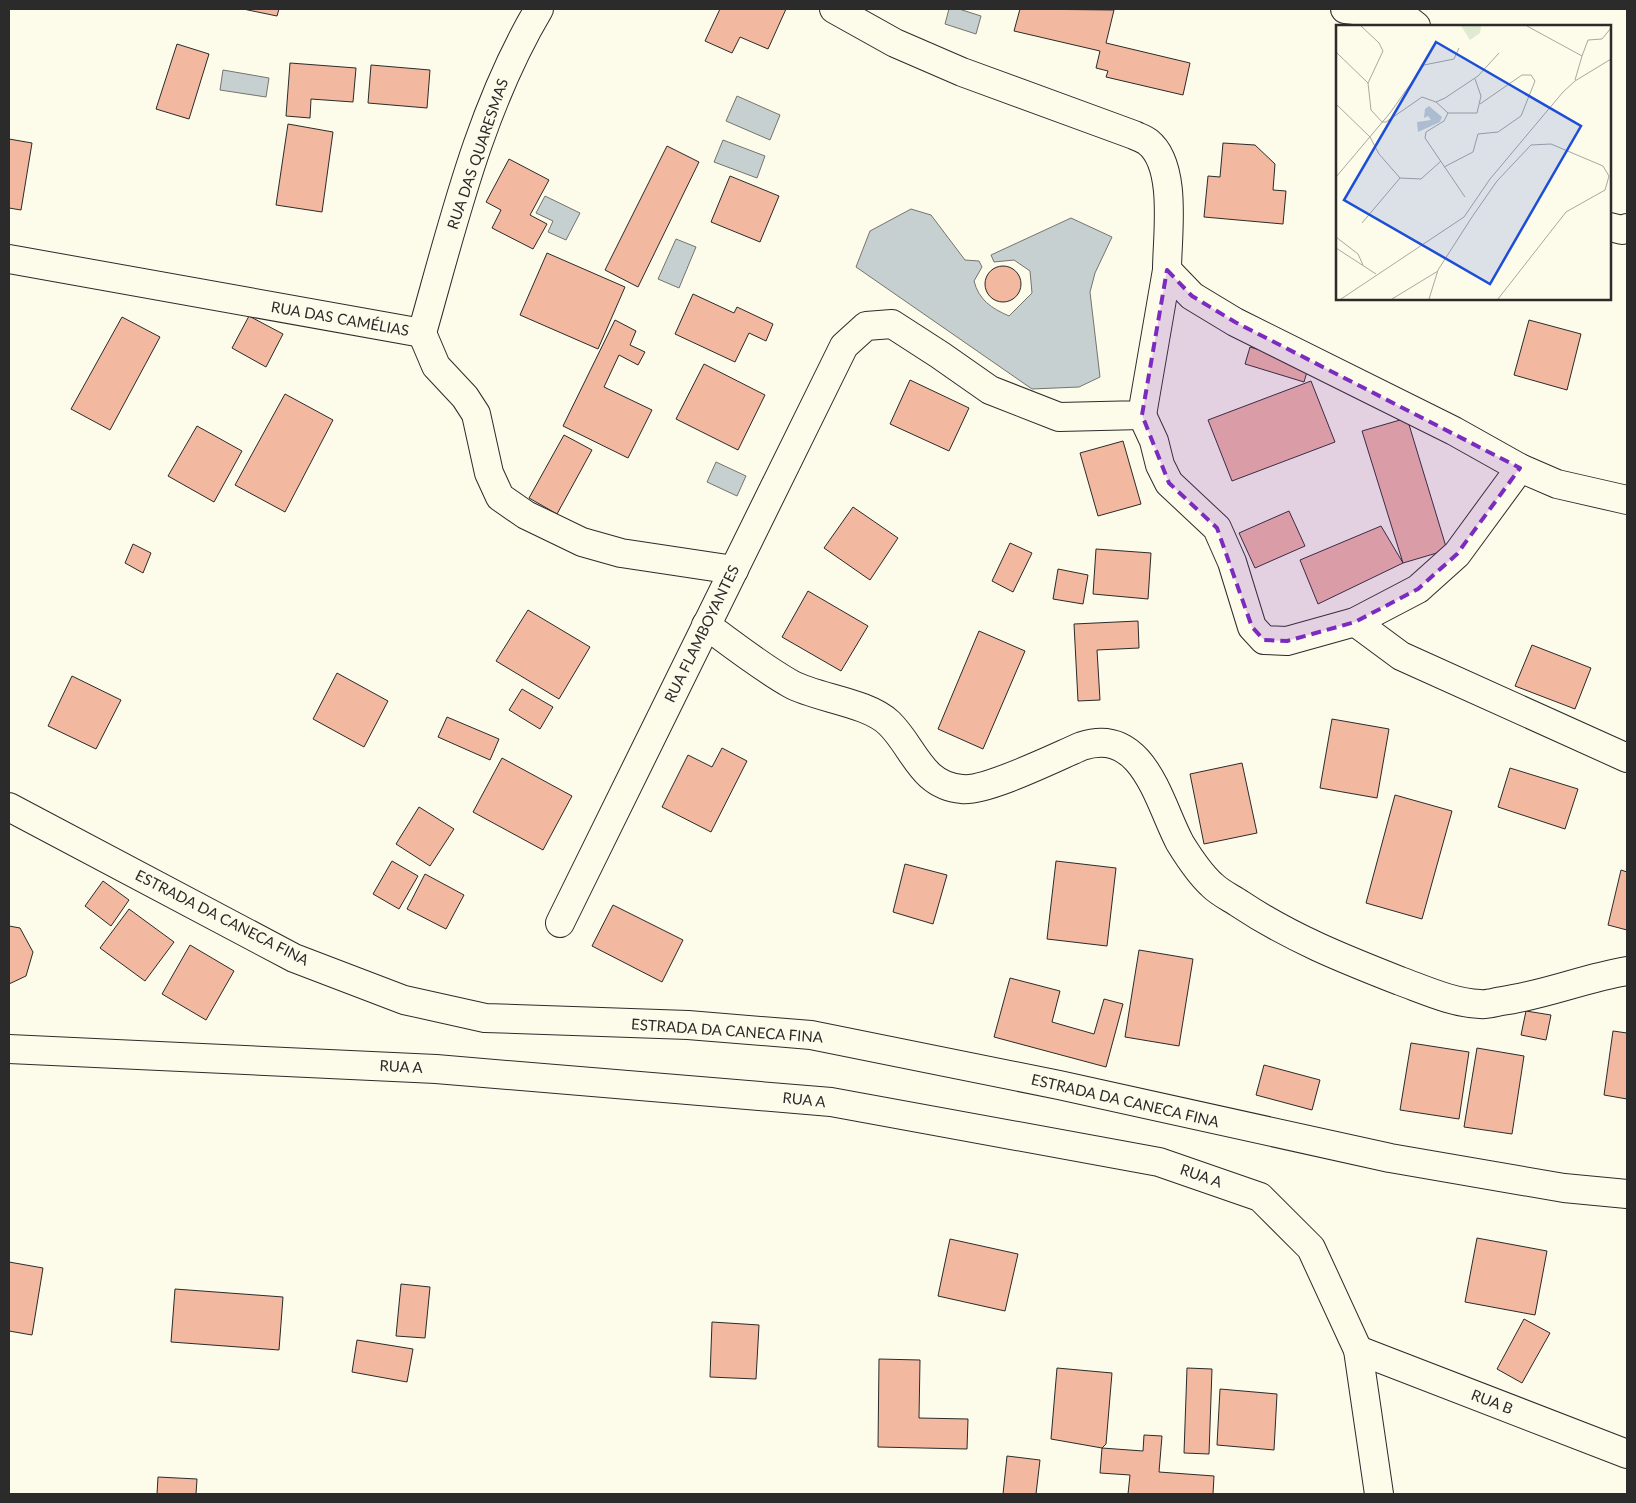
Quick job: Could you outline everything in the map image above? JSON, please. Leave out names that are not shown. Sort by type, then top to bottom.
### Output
[{"type":"street","name":"RUA DAS QUARESMAS","points":[[422,334],[464,186],[509,64],[539,9]]},
{"type":"street","points":[[834,9],[895,43],[962,72],[1134,135],[1149,143],[1161,162],[1169,187],[1167,270],[1142,415],[1154,441],[1160,465],[1169,483],[1217,528],[1232,562],[1252,627],[1264,640],[1287,641],[1355,622],[1418,588],[1457,554],[1520,468]]},
{"type":"street","points":[[1345,9],[1402,15],[1415,25]]},
{"type":"street","points":[[1611,227],[1627,228]]},
{"type":"street","name":"RUA DAS CAMÉLIAS","points":[[9,258],[422,334],[436,366],[465,397],[476,414],[489,473],[500,497],[526,515],[582,542],[622,553],[734,570]]},
{"type":"street","points":[[1167,270],[1192,296],[1235,322],[1454,431],[1520,468],[1557,484],[1627,500]]},
{"type":"street","name":"RUA FLAMBOYANTES","points":[[560,923],[844,346],[866,326],[892,324],[940,354],[990,390],[1058,417],[1142,415]]},
{"type":"street","points":[[1355,622],[1401,656],[1627,758]]},
{"type":"street","points":[[706,625],[792,684],[861,708],[888,722],[917,762],[933,779],[945,787],[976,789],[1094,742],[1110,742],[1123,748],[1152,779],[1181,844],[1212,885],[1275,927],[1347,960],[1438,995],[1480,1004],[1522,998],[1596,976],[1627,971]]},
{"type":"street","name":"ESTRADA DA CANECA FINA","points":[[9,807],[294,958],[404,1000],[485,1018],[688,1025],[811,1035],[1059,1085],[1390,1158],[1564,1188],[1627,1194]]},
{"type":"street","name":"RUA A","points":[[9,1049],[436,1069],[831,1102],[1159,1162],[1260,1196],[1311,1248],[1358,1350],[1379,1494]]},
{"type":"street","name":"RUA B","points":[[1358,1350],[1627,1454]]},
{"type":"highlighted area","points":[[1167,270],[1192,296],[1235,322],[1520,468],[1457,554],[1418,589],[1355,622],[1287,641],[1264,640],[1252,627],[1217,528],[1169,483],[1142,415]]},
{"type":"shaded area","points":[[949,9],[959,9],[981,16],[976,34],[945,24]]},
{"type":"shaded area","points":[[223,70],[269,78],[266,97],[220,90]]},
{"type":"shaded area","points":[[737,96],[780,115],[770,140],[726,121]]},
{"type":"shaded area","points":[[723,140],[765,156],[757,178],[714,162]]},
{"type":"shaded area","points":[[545,196],[580,213],[566,240],[548,232],[553,221],[536,213]]},
{"type":"shaded area","points":[[911,209],[931,215],[965,260],[979,261],[982,267],[974,281],[976,288],[987,303],[1009,316],[1032,293],[1030,271],[1014,260],[994,262],[991,255],[1071,218],[1112,237],[1095,273],[1090,292],[1100,377],[1079,387],[1032,389],[856,267],[870,231]]},
{"type":"shaded area","points":[[676,239],[696,247],[679,288],[658,279]]},
{"type":"shaded area","points":[[716,462],[746,476],[737,496],[707,482]]},
{"type":"building","points":[[243,9],[279,9],[277,16]]},
{"type":"building","points":[[720,9],[786,9],[768,49],[740,37],[732,53],[705,41]]},
{"type":"building","points":[[1020,9],[1114,10],[1106,43],[1190,63],[1183,95],[1106,77],[1108,71],[1096,68],[1100,51],[1014,31]]},
{"type":"building","points":[[177,44],[209,54],[189,119],[156,109]]},
{"type":"building","points":[[290,63],[356,68],[353,102],[311,99],[310,118],[286,116]]},
{"type":"building","points":[[371,65],[430,70],[427,108],[368,103]]},
{"type":"building","points":[[288,124],[333,132],[322,212],[276,205]]},
{"type":"building","points":[[9,139],[32,143],[21,210],[9,208]]},
{"type":"building","points":[[1223,143],[1255,145],[1275,164],[1273,190],[1286,191],[1283,224],[1204,217],[1208,176],[1220,177]]},
{"type":"building","points":[[667,146],[699,162],[638,287],[605,270]]},
{"type":"building","points":[[509,159],[549,180],[530,215],[547,224],[533,249],[492,228],[501,210],[486,202]]},
{"type":"building","points":[[730,176],[779,196],[760,242],[711,222]]},
{"type":"building","points":[[547,253],[625,287],[598,349],[520,315]]},
{"type":"building","points":[[1003,266],[1016,271],[1021,284],[1016,297],[1003,302],[990,297],[985,284],[990,271]]},
{"type":"building","points":[[693,294],[734,313],[737,307],[773,324],[766,341],[749,333],[735,362],[675,334]]},
{"type":"building","points":[[249,316],[283,334],[266,367],[232,348]]},
{"type":"building","points":[[122,317],[160,337],[110,430],[71,409]]},
{"type":"building","points":[[615,320],[636,331],[630,345],[645,352],[638,365],[619,355],[604,387],[652,410],[628,458],[563,426]]},
{"type":"building","points":[[1529,320],[1581,334],[1567,390],[1514,375]]},
{"type":"building","points":[[1250,347],[1309,365],[1304,382],[1245,364]]},
{"type":"building","points":[[704,364],[765,395],[738,450],[676,419]]},
{"type":"building","points":[[910,380],[969,408],[949,451],[890,424]]},
{"type":"building","points":[[1311,381],[1335,442],[1232,481],[1208,420]]},
{"type":"building","points":[[285,394],[333,420],[285,512],[235,485]]},
{"type":"building","points":[[1407,418],[1447,550],[1403,563],[1362,431]]},
{"type":"building","points":[[197,426],[242,451],[214,502],[168,476]]},
{"type":"building","points":[[564,435],[592,450],[557,514],[529,498]]},
{"type":"building","points":[[1123,441],[1141,504],[1098,516],[1080,453]]},
{"type":"building","points":[[853,507],[898,538],[870,580],[824,548]]},
{"type":"building","points":[[1289,511],[1305,546],[1255,568],[1239,533]]},
{"type":"building","points":[[1381,526],[1403,563],[1318,604],[1300,560]]},
{"type":"building","points":[[1010,543],[1032,553],[1013,592],[992,581]]},
{"type":"building","points":[[133,544],[151,553],[143,573],[125,563]]},
{"type":"building","points":[[1096,549],[1151,553],[1148,599],[1093,594]]},
{"type":"building","points":[[1058,569],[1088,575],[1083,604],[1053,599]]},
{"type":"building","points":[[808,591],[868,626],[841,671],[782,637]]},
{"type":"building","points":[[528,610],[590,647],[559,699],[496,661]]},
{"type":"building","points":[[1138,621],[1139,648],[1097,650],[1100,700],[1078,701],[1074,624]]},
{"type":"building","points":[[979,631],[1025,651],[983,749],[938,729]]},
{"type":"building","points":[[1532,645],[1591,668],[1575,709],[1515,686]]},
{"type":"building","points":[[337,673],[388,701],[364,747],[313,719]]},
{"type":"building","points":[[72,676],[121,700],[96,749],[48,726]]},
{"type":"building","points":[[522,689],[553,707],[540,729],[509,710]]},
{"type":"building","points":[[447,717],[499,739],[490,760],[438,737]]},
{"type":"building","points":[[1332,719],[1389,729],[1377,798],[1320,788]]},
{"type":"building","points":[[722,748],[747,761],[711,832],[662,807],[688,755],[712,767]]},
{"type":"building","points":[[502,758],[572,796],[543,850],[473,812]]},
{"type":"building","points":[[1242,763],[1257,833],[1204,844],[1190,774]]},
{"type":"building","points":[[1510,768],[1578,789],[1565,829],[1498,807]]},
{"type":"building","points":[[1395,795],[1452,811],[1422,919],[1366,903]]},
{"type":"building","points":[[419,807],[454,829],[430,866],[396,844]]},
{"type":"building","points":[[392,861],[418,876],[399,909],[373,894]]},
{"type":"building","points":[[1056,861],[1116,868],[1107,946],[1047,939]]},
{"type":"building","points":[[905,864],[947,875],[933,924],[893,912]]},
{"type":"building","points":[[1621,870],[1627,872],[1627,930],[1608,925]]},
{"type":"building","points":[[425,874],[464,895],[446,929],[407,909]]},
{"type":"building","points":[[103,881],[129,900],[111,926],[85,906]]},
{"type":"building","points":[[613,905],[683,940],[662,982],[592,946]]},
{"type":"building","points":[[129,909],[174,942],[145,981],[100,948]]},
{"type":"building","points":[[9,926],[20,928],[33,952],[26,976],[9,984]]},
{"type":"building","points":[[190,945],[234,971],[206,1020],[162,994]]},
{"type":"building","points":[[1139,950],[1193,959],[1179,1046],[1125,1037]]},
{"type":"building","points":[[1010,978],[1060,991],[1052,1022],[1094,1034],[1104,999],[1123,1004],[1106,1067],[994,1037]]},
{"type":"building","points":[[1526,1011],[1551,1015],[1546,1040],[1521,1035]]},
{"type":"building","points":[[1613,1031],[1627,1033],[1627,1099],[1604,1095]]},
{"type":"building","points":[[1411,1043],[1469,1052],[1459,1119],[1400,1110]]},
{"type":"building","points":[[1477,1048],[1524,1056],[1512,1134],[1464,1127]]},
{"type":"building","points":[[1264,1065],[1320,1080],[1312,1110],[1256,1095]]},
{"type":"building","points":[[1477,1238],[1547,1251],[1535,1315],[1465,1302]]},
{"type":"building","points":[[950,1239],[1018,1254],[1005,1311],[938,1296]]},
{"type":"building","points":[[9,1262],[43,1268],[32,1335],[9,1331]]},
{"type":"building","points":[[401,1284],[430,1287],[425,1338],[396,1336]]},
{"type":"building","points":[[175,1289],[283,1297],[279,1350],[171,1342]]},
{"type":"building","points":[[1524,1319],[1550,1333],[1522,1383],[1497,1369]]},
{"type":"building","points":[[712,1322],[759,1325],[756,1379],[710,1377]]},
{"type":"building","points":[[357,1340],[413,1349],[407,1382],[352,1372]]},
{"type":"building","points":[[879,1359],[920,1360],[919,1418],[968,1419],[967,1449],[878,1447]]},
{"type":"building","points":[[1057,1368],[1112,1373],[1106,1444],[1102,1448],[1051,1439]]},
{"type":"building","points":[[1187,1368],[1212,1369],[1209,1454],[1184,1453]]},
{"type":"building","points":[[1220,1389],[1277,1394],[1274,1450],[1217,1445]]},
{"type":"building","points":[[1144,1435],[1162,1436],[1159,1472],[1214,1476],[1213,1494],[1128,1494],[1130,1475],[1100,1473],[1102,1448],[1143,1451]]},
{"type":"building","points":[[1007,1456],[1040,1460],[1036,1494],[1003,1494]]},
{"type":"building","points":[[158,1477],[197,1479],[196,1494],[157,1494]]}]
